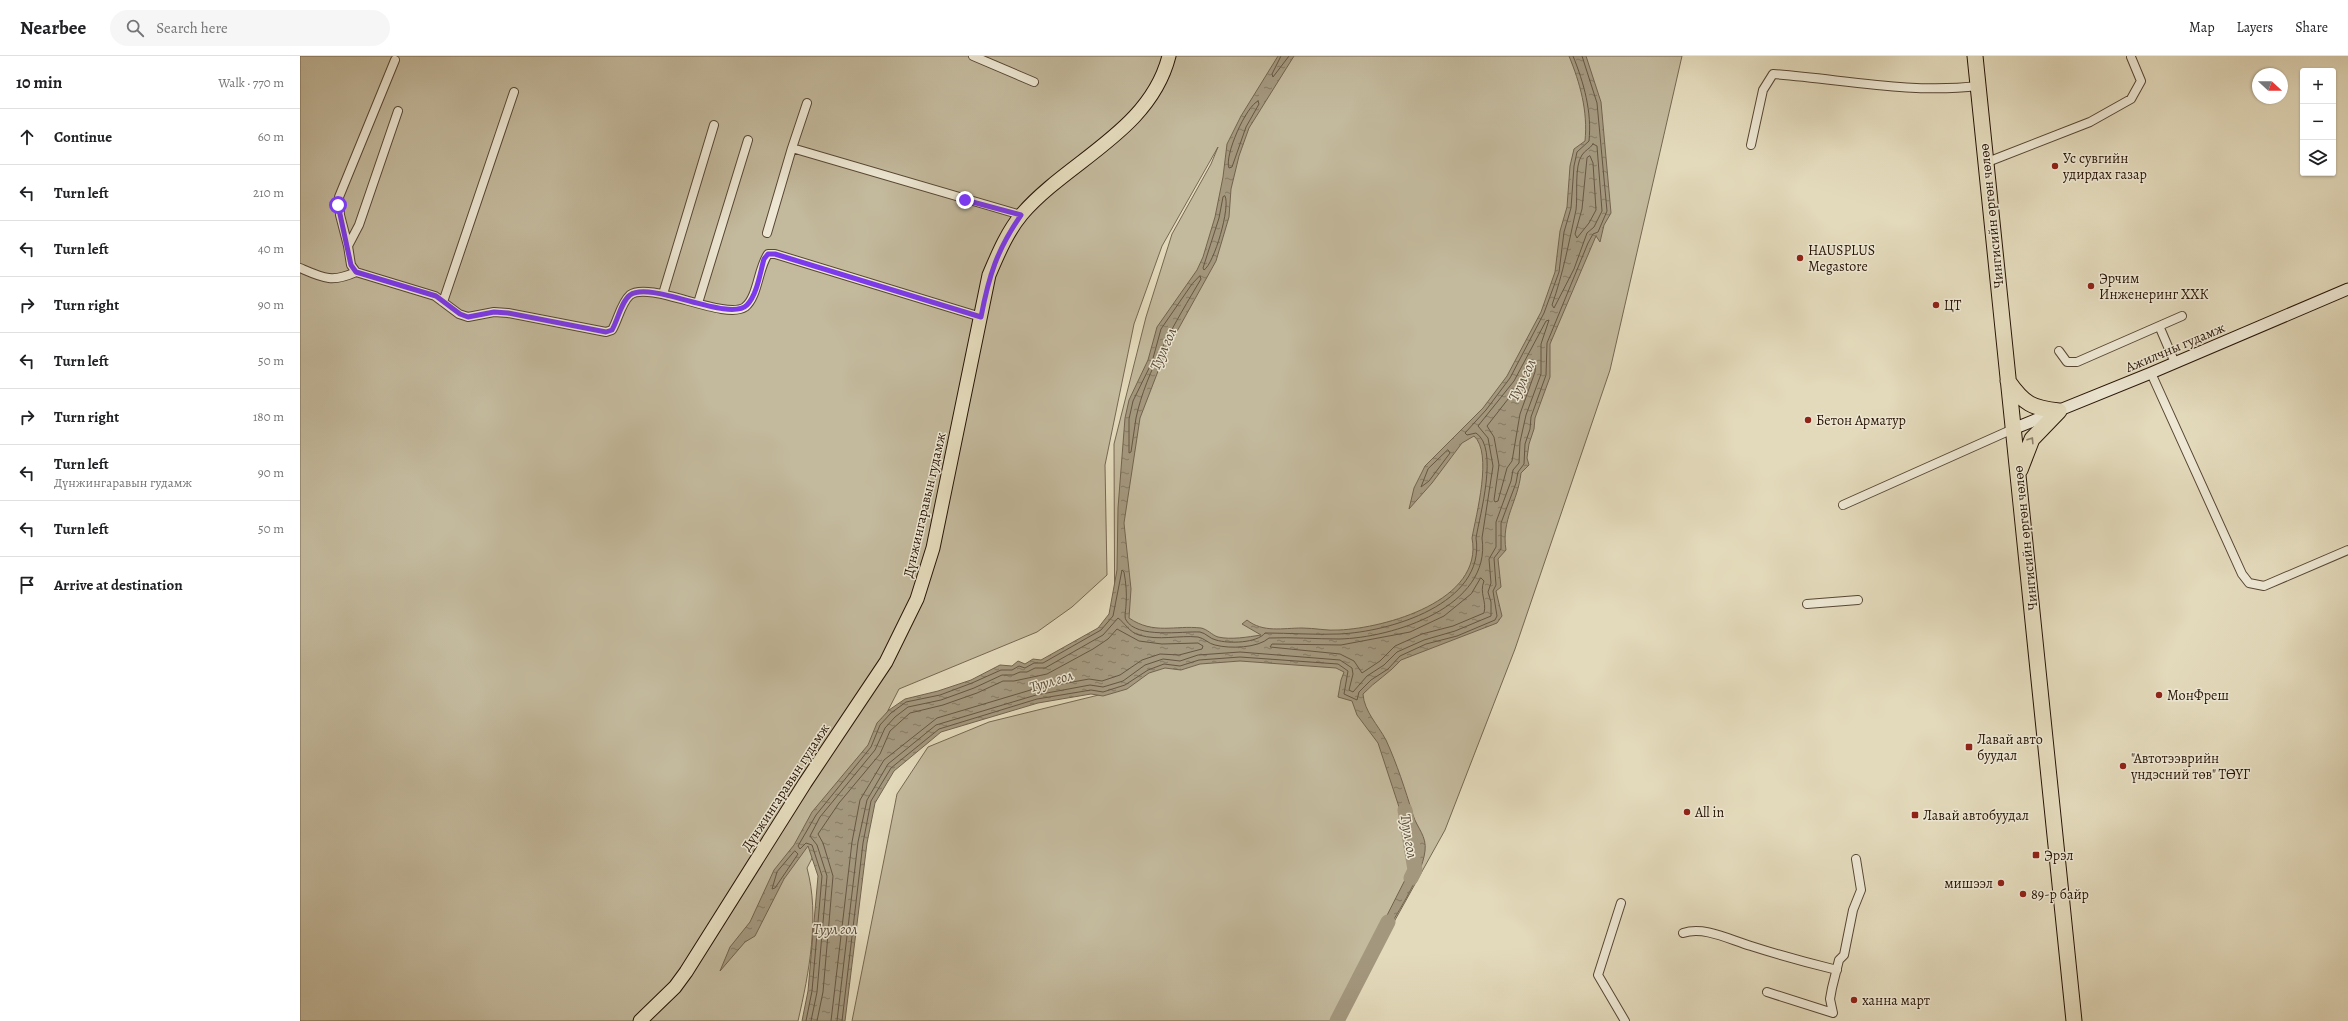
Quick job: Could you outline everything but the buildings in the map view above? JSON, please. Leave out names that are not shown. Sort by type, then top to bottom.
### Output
[{"type":"highway","name":"Чингисийн өргөн чөлөө","points":[[1975,56],[1985,163],[2048,753],[2074,1021]]},
{"type":"highway","points":[[2008,382],[2018,396],[2033,406],[2059,411]]},
{"type":"highway","points":[[2018,477],[2026,449],[2032,438],[2059,411]]},
{"type":"main road","name":"Дүнжингаравын гудамж","points":[[640,1021],[675,987],[686,972],[763,849],[882,668],[899,639],[917,600],[933,548],[989,276],[1006,237],[1021,215],[1129,122],[1157,88],[1169,56]]},
{"type":"main road","name":"Ажилчны гудамж","points":[[2013,430],[2151,374],[2348,289]]},
{"type":"street","points":[[973,56],[1034,82]]},
{"type":"street","points":[[1985,163],[2090,122],[2131,99],[2141,81],[2130,57]]},
{"type":"street","points":[[395,60],[339,197],[340,215],[351,265],[356,272],[425,292],[460,314],[468,317],[494,312],[508,313],[606,332],[612,330],[629,296],[635,292],[663,294],[734,310],[746,306],[751,300],[764,259],[768,254],[775,254],[981,317]]},
{"type":"street","points":[[1751,145],[1762,90],[1773,74],[1914,90],[1952,89],[1978,86]]},
{"type":"street","points":[[443,302],[514,92]]},
{"type":"street","points":[[767,233],[807,103]]},
{"type":"street","points":[[348,246],[361,217],[398,111]]},
{"type":"street","points":[[663,294],[714,125]]},
{"type":"street","points":[[698,303],[748,140]]},
{"type":"street","points":[[792,148],[1021,215]]},
{"type":"street","points":[[300,268],[330,280],[343,278],[356,272]]},
{"type":"street","points":[[2059,351],[2067,362],[2077,362],[2160,328],[2182,316]]},
{"type":"street","points":[[2160,328],[2175,363]]},
{"type":"street","points":[[2151,374],[2242,574],[2249,583],[2264,586],[2348,550]]},
{"type":"street","points":[[1843,504],[2013,430]]},
{"type":"street","points":[[1807,604],[1858,600]]},
{"type":"street","points":[[1834,1017],[1830,999],[1839,960],[1844,954],[1853,910],[1861,890],[1856,859]]},
{"type":"street","points":[[1620,903],[1598,975],[1625,1021]]},
{"type":"street","points":[[1683,933],[1691,930],[1719,934],[1750,946],[1837,970]]},
{"type":"street","points":[[1767,992],[1834,1017]]},
{"type":"shaded area","points":[[300,56],[1682,56],[1610,370],[1515,649],[1445,830],[1339,1021],[852,1021],[897,794],[928,747],[989,722],[1115,691],[1114,444],[1146,317],[1172,234],[1211,164],[1218,147],[1162,246],[1134,324],[1105,465],[1107,575],[1072,607],[1037,632],[899,689],[807,868],[813,905],[812,944],[806,984],[798,1021],[300,1021]]},
{"type":"water","points":[[1278,56],[1294,56],[1249,128],[1239,156],[1231,189],[1229,217],[1216,261],[1165,353],[1140,418],[1124,523],[1131,589],[1129,618],[1138,623],[1156,628],[1201,628],[1218,637],[1240,638],[1261,635],[1242,624],[1247,620],[1260,627],[1273,629],[1302,628],[1334,630],[1358,628],[1381,624],[1404,617],[1427,607],[1447,594],[1463,579],[1472,560],[1472,538],[1482,485],[1482,456],[1480,444],[1474,436],[1462,443],[1432,483],[1409,509],[1414,488],[1425,466],[1483,408],[1507,376],[1541,312],[1555,272],[1560,231],[1567,207],[1570,166],[1574,149],[1585,141],[1586,130],[1582,97],[1577,76],[1569,56],[1586,56],[1601,102],[1611,213],[1604,225],[1600,242],[1596,236],[1550,344],[1550,377],[1535,418],[1527,458],[1529,465],[1521,473],[1517,493],[1506,529],[1506,550],[1498,559],[1501,587],[1496,591],[1502,616],[1497,623],[1401,660],[1363,694],[1366,706],[1390,749],[1415,820],[1425,841],[1425,851],[1419,873],[1381,941],[1376,937],[1408,874],[1417,850],[1400,810],[1378,743],[1357,715],[1352,701],[1338,697],[1344,672],[1336,668],[1240,661],[1200,664],[1181,670],[1165,668],[1149,673],[1127,689],[1103,696],[1091,694],[1038,703],[941,732],[894,771],[875,803],[867,843],[845,1021],[802,1021],[808,991],[818,876],[808,846],[784,879],[755,936],[745,942],[720,971],[730,947],[750,922],[774,870],[794,845],[812,812],[868,745],[877,723],[889,710],[905,699],[938,691],[971,680],[1000,665],[1012,666],[1018,661],[1025,664],[1033,659],[1041,660],[1098,628],[1109,614],[1117,570],[1118,508],[1125,418],[1129,400],[1148,360],[1157,327],[1197,270],[1203,257],[1215,217],[1223,177],[1227,144],[1241,116]]},
{"type":"waterway","name":"Туул гол","points":[[1405,810],[1415,870],[1411,878]]},
{"type":"waterway","name":"Туул гол","points":[[1337,1021],[1388,922]]},
{"type":"place","name":"Ус сувгийн удирдах газар","points":[[2055,166]]},
{"type":"place","name":"HAUSPLUS Megastore","points":[[1800,258]]},
{"type":"place","name":"Эрчим Инженеринг ХХК","points":[[2091,286]]},
{"type":"place","name":"ЦТ","points":[[1936,305]]},
{"type":"place","name":"Бетон Арматур","points":[[1808,420]]},
{"type":"place","name":"МонФреш","points":[[2159,695]]},
{"type":"place","name":"Лавай авто буудал","points":[[1969,747]]},
{"type":"place","name":"\"Автотээврийн үндэсний төв\" ТӨҮГ","points":[[2123,766]]},
{"type":"place","name":"All in","points":[[1687,812]]},
{"type":"place","name":"Лавай автобуудал","points":[[1915,815]]},
{"type":"place","name":"Эрэл","points":[[2036,855]]},
{"type":"place","name":"мишээл","points":[[2001,883]]},
{"type":"place","name":"89-р байр","points":[[2023,894]]},
{"type":"place","name":"ханна март","points":[[1854,1000]]},
{"type":"route","points":[[338,205],[351,265],[356,272],[381,281],[436,296],[450,308],[468,317],[494,312],[508,313],[606,332],[612,330],[625,302],[629,296],[635,292],[663,294],[698,303],[734,310],[740,309],[746,306],[751,300],[764,259],[768,254],[775,254],[981,317],[989,276],[1006,237],[1021,215],[965,200]]}]
